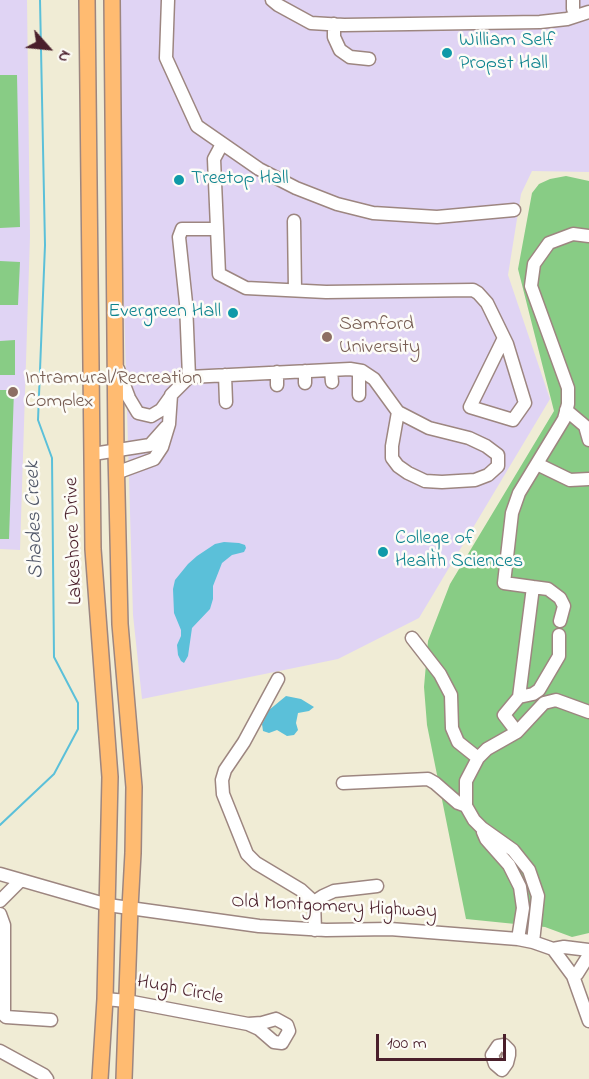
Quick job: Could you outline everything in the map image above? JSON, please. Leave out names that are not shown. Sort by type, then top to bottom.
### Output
[{"type":"main road","name":"Lakeshore Drive","points":[[87,0],[93,549],[110,777],[105,999],[100,1079]]},
{"type":"main road","points":[[112,0],[116,472],[120,624],[134,786],[134,853],[129,908],[124,1079]]},
{"type":"main road","points":[[99,625],[120,624]]},
{"type":"street","points":[[168,0],[166,58],[196,126],[259,169],[296,188],[338,204],[373,213],[436,217],[514,210]]},
{"type":"street","points":[[272,0],[311,22],[334,24],[540,22],[567,19],[589,12]]},
{"type":"street","points":[[334,24],[334,37],[340,50],[350,57],[369,59]]},
{"type":"street","points":[[222,144],[214,159],[219,274],[246,288],[336,292],[473,290],[478,292],[504,338],[525,403],[513,420],[470,407],[504,338]]},
{"type":"street","points":[[294,221],[295,290]]},
{"type":"street","points":[[189,377],[186,303],[179,237],[182,230],[217,229]]},
{"type":"street","points":[[560,621],[564,606],[560,598],[548,589],[504,584],[512,513],[519,493],[564,419],[566,410],[568,388],[531,286],[534,264],[549,243],[573,234],[589,236]]},
{"type":"street","points":[[115,362],[129,398],[138,413],[151,416],[161,410],[171,395],[189,377],[225,375],[277,379],[332,376],[350,369],[358,371],[374,379],[398,412],[429,428],[469,438],[486,446],[498,455],[498,466],[488,475],[475,480],[424,481],[408,473],[392,458],[398,412]]},
{"type":"street","points":[[358,371],[359,395]]},
{"type":"street","points":[[225,375],[226,402]]},
{"type":"street","points":[[116,472],[154,459],[162,447],[169,424],[171,395]]},
{"type":"street","points":[[566,410],[585,426],[589,440]]},
{"type":"street","points":[[93,454],[150,445],[169,424]]},
{"type":"street","points":[[537,465],[570,480],[589,479]]},
{"type":"street","points":[[517,732],[504,715],[519,697],[533,587]]},
{"type":"street","points":[[519,697],[539,690],[559,656],[559,635]]},
{"type":"street","points":[[412,638],[440,674],[451,695],[452,728],[458,742],[478,758]]},
{"type":"street","points":[[278,679],[225,770],[222,780],[223,794],[247,854],[256,863],[301,890],[314,903],[315,930]]},
{"type":"street","points":[[533,942],[538,896],[529,870],[513,850],[474,820],[466,806],[466,782],[478,758],[517,732],[544,703],[556,700],[589,712]]},
{"type":"street","points":[[343,783],[428,779],[458,803],[466,806]]},
{"type":"street","points":[[482,828],[486,839],[509,865],[520,887],[523,908],[518,939]]},
{"type":"street","name":"Old Montgomery Highway","points":[[0,874],[108,905],[259,926],[315,930],[390,929],[518,939],[554,949],[564,947],[589,950]]},
{"type":"street","points":[[0,901],[21,880]]},
{"type":"street","points":[[520,887],[534,885]]},
{"type":"street","points":[[314,903],[334,891],[377,886]]},
{"type":"street","points":[[0,914],[4,925],[2,934],[4,1015],[51,1020]]},
{"type":"street","points":[[554,949],[573,976],[589,1021]]},
{"type":"street","points":[[573,976],[577,974],[589,956]]},
{"type":"street","name":"Hugh Circle","points":[[105,999],[127,1001],[248,1024]]},
{"type":"street","points":[[0,1051],[44,1075],[47,1079]]},
{"type":"shaded area","name":"Intramural/Recreation Complex","points":[[0,0],[27,0],[30,236],[20,550],[0,549]]},
{"type":"shaded area","name":"Samford University","points":[[115,0],[589,0],[589,172],[532,171],[521,194],[508,275],[550,399],[419,618],[338,659],[142,699],[133,615]]},
{"type":"green space","points":[[0,75],[17,75],[20,227],[0,228]]},
{"type":"green space","points":[[566,176],[589,181],[589,933],[572,937],[545,927],[466,919],[427,725],[424,687],[428,641],[450,584],[554,411],[518,269],[532,193],[539,184]]},
{"type":"green space","points":[[0,261],[20,262],[18,305],[0,305]]},
{"type":"green space","points":[[15,340],[15,375],[0,375],[0,341]]},
{"type":"green space","points":[[0,390],[14,390],[9,539],[0,539]]},
{"type":"water","points":[[239,543],[245,545],[246,548],[244,552],[232,555],[222,563],[213,586],[210,609],[192,628],[188,656],[184,663],[178,655],[177,645],[181,630],[174,613],[175,580],[197,556],[215,544]]},
{"type":"water","points":[[286,696],[301,699],[314,707],[309,711],[298,713],[296,723],[298,730],[294,735],[287,736],[277,730],[269,733],[263,731],[262,724],[269,710]]},
{"type":"waterway","name":"Shades Creek","points":[[0,825],[54,774],[78,729],[78,703],[54,657],[52,458],[38,420],[45,245],[40,0]]},
{"type":"place","name":"William Self Propst Hall","points":[[447,53]]},
{"type":"place","name":"Treetop Hall","points":[[179,180]]},
{"type":"place","name":"Evergreen Hall","points":[[233,313]]},
{"type":"place","name":"Samford University","points":[[327,337]]},
{"type":"place","name":"Intramural/Recreation Complex","points":[[13,392]]},
{"type":"place","name":"College of Health Sciences","points":[[383,552]]}]
